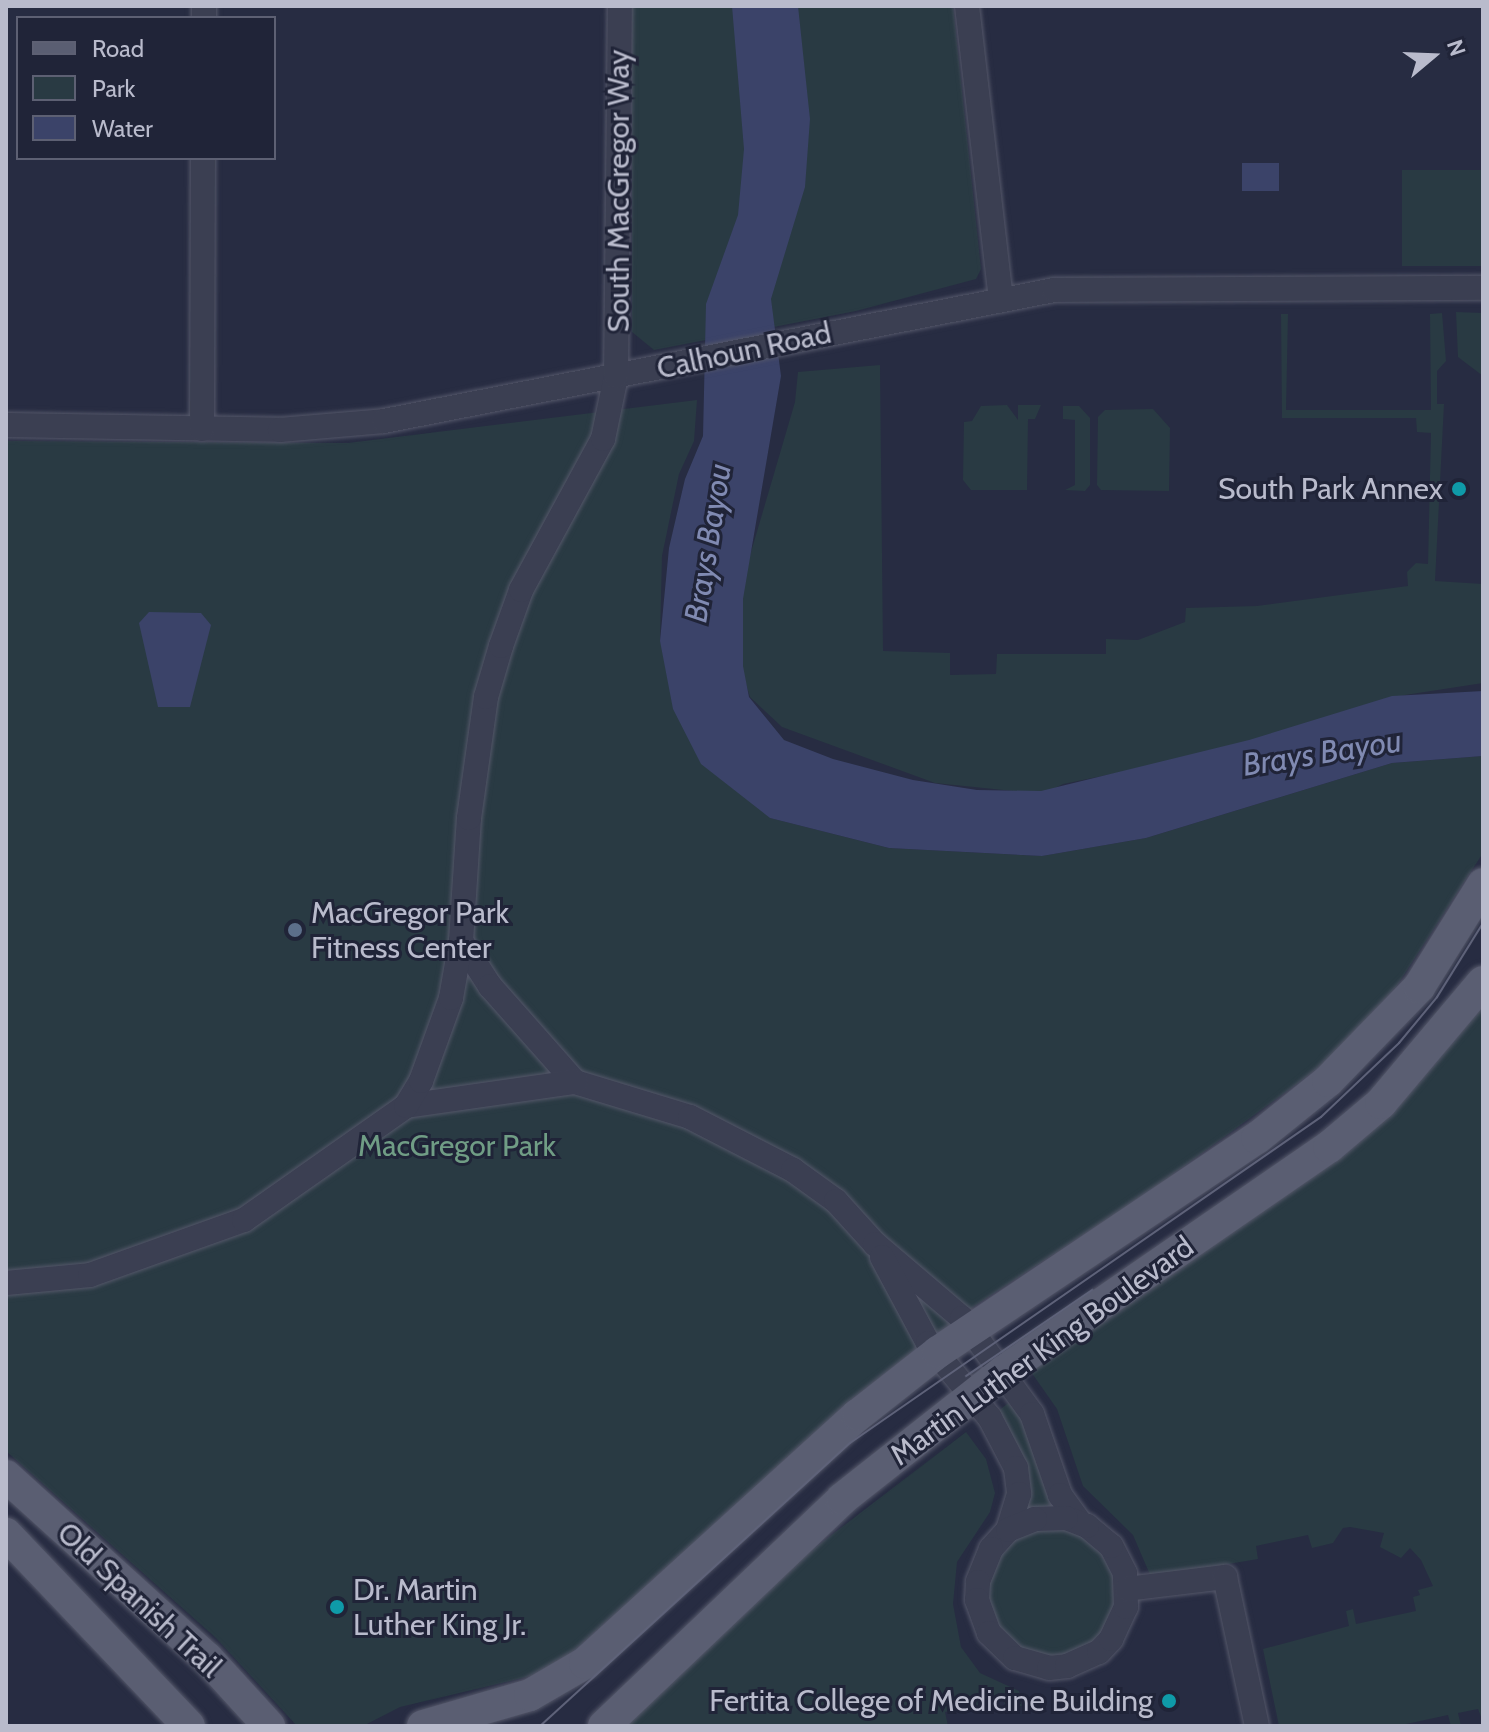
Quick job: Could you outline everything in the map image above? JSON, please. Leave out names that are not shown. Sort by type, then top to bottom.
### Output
[{"type":"main road","name":"Martin Luther King Boulevard","points":[[423,1726],[530,1695],[585,1663],[858,1415],[938,1352],[1257,1138],[1348,1063],[1419,987],[1483,884]]},
{"type":"main road","name":"Martin Luther King Boulevard","points":[[604,1726],[842,1499],[1004,1371],[1329,1147],[1381,1103],[1483,982]]},
{"type":"main road","name":"Old Spanish Trail","points":[[6,1476],[207,1658],[269,1726]]},
{"type":"main road","name":"Old Spanish Trail","points":[[6,1534],[189,1726]]},
{"type":"street","name":"South MacGregor Way","points":[[406,1106],[442,1030],[461,941],[469,818],[486,697],[507,625],[544,546],[603,439],[616,376],[620,6]]},
{"type":"street","points":[[967,6],[1001,299]]},
{"type":"street","points":[[202,429],[203,160]]},
{"type":"street","name":"Calhoun Road","points":[[6,425],[280,430],[384,421],[1054,290],[1483,288]]},
{"type":"street","points":[[461,941],[490,986],[575,1082]]},
{"type":"street","points":[[6,1283],[90,1275],[224,1229],[280,1199],[406,1106],[575,1082],[690,1117],[743,1141],[836,1201],[875,1244],[972,1329],[1004,1371],[1032,1414],[1060,1495],[1078,1520],[1111,1546],[1127,1589],[1120,1624],[1105,1645],[1084,1661],[1049,1668],[1015,1658],[989,1633],[977,1600],[982,1565],[1008,1530],[1019,1494],[1016,1468],[972,1395],[938,1352],[875,1244]]},
{"type":"street","points":[[1008,1530],[1035,1519],[1078,1520]]},
{"type":"street","points":[[1127,1589],[1225,1577],[1257,1726]]},
{"type":"green space","points":[[632,6],[953,6],[981,269],[976,279],[856,311],[654,350],[632,332]]},
{"type":"green space","points":[[1402,170],[1483,170],[1483,266],[1402,266]]},
{"type":"green space","points":[[1456,312],[1483,313],[1483,376],[1458,357]]},
{"type":"green space","points":[[1442,313],[1446,361],[1437,371],[1437,404],[1444,404],[1435,581],[1483,584],[1483,683],[1405,695],[1220,752],[1063,784],[1043,794],[935,783],[782,727],[750,697],[735,649],[739,593],[795,402],[798,372],[880,365],[883,651],[950,653],[950,675],[996,674],[997,654],[1106,654],[1106,639],[1138,640],[1185,622],[1186,608],[1257,606],[1408,586],[1407,572],[1416,563],[1428,564],[1431,433],[1417,432],[1416,418],[1282,418],[1281,314],[1288,314],[1286,410],[1431,410],[1430,314]]},
{"type":"green space","name":"MacGregor Park","points":[[697,400],[694,441],[679,474],[662,556],[660,641],[770,818],[889,848],[1042,856],[1146,838],[1392,763],[1483,756],[1483,853],[1396,987],[1327,1062],[1146,1194],[976,1305],[849,1401],[583,1646],[535,1675],[400,1707],[363,1726],[297,1726],[216,1638],[6,1451],[6,441],[348,443]]},
{"type":"green space","points":[[1007,405],[1018,420],[1018,405],[1041,405],[1035,419],[1028,419],[1027,490],[971,490],[963,480],[964,422],[972,421],[981,406]]},
{"type":"green space","points":[[1063,406],[1079,406],[1090,418],[1090,485],[1085,491],[1065,490],[1075,485],[1075,420],[1063,419]]},
{"type":"green space","points":[[1153,409],[1170,428],[1169,491],[1101,490],[1097,485],[1098,417],[1105,410]]},
{"type":"green space","points":[[1483,999],[1483,1722],[1478,1709],[1458,1713],[1461,1726],[1451,1726],[1448,1715],[1397,1726],[1279,1726],[1263,1649],[1349,1626],[1346,1611],[1353,1609],[1356,1624],[1416,1611],[1413,1597],[1420,1595],[1418,1590],[1433,1586],[1421,1560],[1410,1548],[1401,1558],[1380,1547],[1384,1533],[1350,1527],[1343,1528],[1333,1543],[1312,1548],[1308,1535],[1256,1546],[1258,1559],[1151,1577],[1133,1535],[1083,1486],[1057,1409],[1029,1369],[1206,1244]]},
{"type":"green space","points":[[1012,1400],[1023,1418],[1052,1508],[1027,1509],[997,1412]]},
{"type":"green space","points":[[966,1432],[986,1459],[995,1493],[990,1512],[957,1562],[953,1604],[961,1647],[980,1673],[1019,1691],[1022,1706],[1006,1707],[1003,1700],[945,1712],[948,1726],[619,1726],[791,1566]]},
{"type":"green space","points":[[1053,1528],[1078,1533],[1099,1547],[1113,1568],[1118,1593],[1113,1618],[1099,1639],[1078,1653],[1053,1658],[1028,1653],[1007,1639],[993,1618],[988,1593],[993,1568],[1007,1547],[1028,1533]]},
{"type":"water","name":"Brays Bayou","points":[[732,6],[798,6],[810,119],[805,187],[771,299],[781,376],[743,599],[743,666],[749,697],[784,740],[833,759],[913,780],[977,790],[1041,791],[1249,740],[1392,696],[1483,691],[1483,756],[1392,763],[1146,838],[1042,856],[889,848],[770,818],[701,764],[673,709],[660,641],[669,548],[685,479],[703,436],[706,304],[738,215],[744,149]]},
{"type":"water","points":[[1242,163],[1279,163],[1279,191],[1242,191]]},
{"type":"water","points":[[149,612],[201,613],[211,625],[190,707],[158,707],[139,623]]},
{"type":"tram line","points":[[540,1726],[850,1443],[1321,1117],[1399,1043],[1437,997],[1483,923]]},
{"type":"tram line","points":[[966,1376],[1092,1290]]},
{"type":"place","name":"South Park Annex","points":[[1459,489]]},
{"type":"place","name":"MacGregor Park Fitness Center","points":[[295,930]]},
{"type":"place","name":"Dr. Martin Luther King Jr.","points":[[337,1607]]},
{"type":"place","name":"Fertita College of Medicine Building","points":[[1169,1701]]}]
